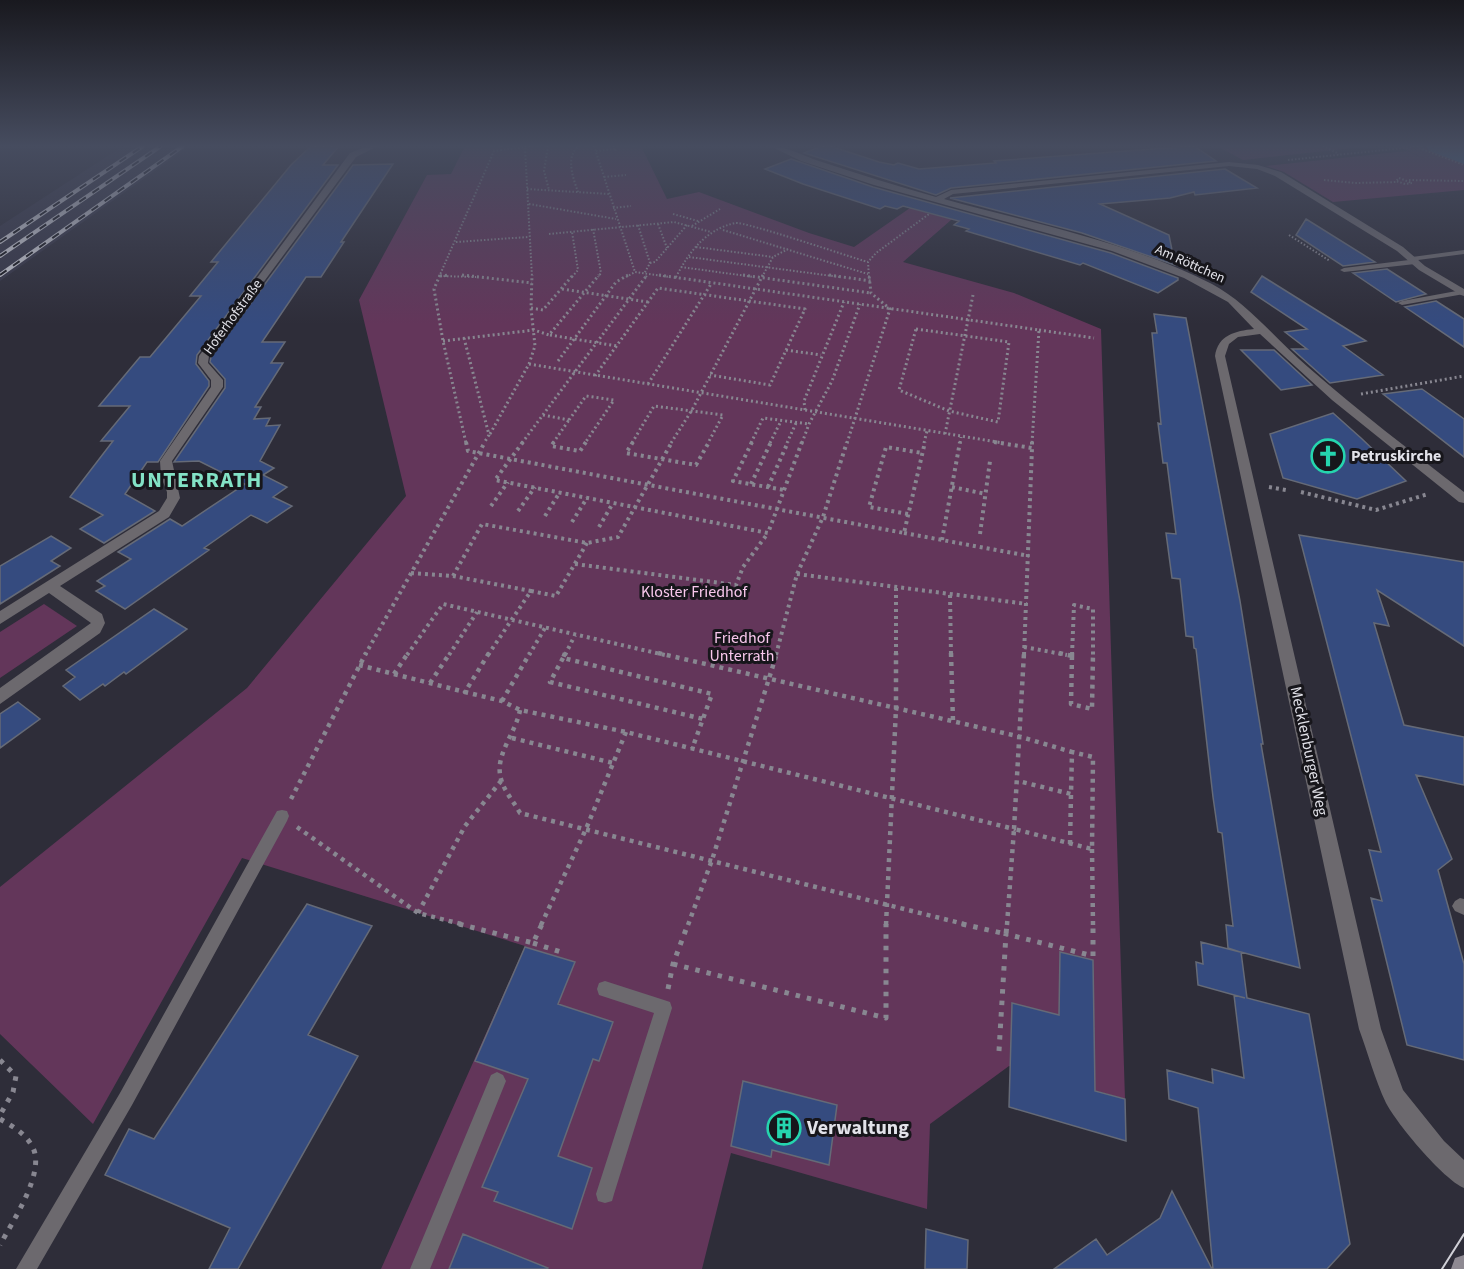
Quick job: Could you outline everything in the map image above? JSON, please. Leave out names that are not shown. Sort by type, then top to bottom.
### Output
[{"type":"street","name":"Hoferhofstraße","points":[[0,618],[164,514],[174,502],[174,494],[165,468],[166,461],[217,387],[217,380],[203,363],[204,356],[316,205]]},
{"type":"street","name":"Am Röttchen","points":[[955,205],[1115,249],[1186,276],[1231,300],[1336,398],[1464,499]]},
{"type":"street","points":[[1330,205],[1400,249],[1463,293]]},
{"type":"street","name":"Mecklenburger Weg","points":[[1263,331],[1236,334],[1224,340],[1220,347],[1220,356],[1370,1029],[1395,1096],[1436,1149],[1464,1176]]},
{"type":"street","points":[[0,697],[88,637],[98,623],[97,618],[49,586]]},
{"type":"lane","points":[[1344,270],[1413,260],[1463,248]]},
{"type":"lane","points":[[1401,303],[1463,293]]},
{"type":"lane","points":[[26,1269],[126,1099],[282,816]]},
{"type":"lane","points":[[605,989],[664,1008],[605,1194]]},
{"type":"lane","points":[[420,1269],[497,1081]]},
{"type":"path","points":[[471,205],[434,289],[442,341],[468,451],[1029,556]]},
{"type":"path","points":[[529,205],[531,308],[535,346],[529,364],[359,666],[282,816],[418,913],[561,952]]},
{"type":"path","points":[[536,205],[617,219]]},
{"type":"path","points":[[631,206],[613,208],[635,272]]},
{"type":"path","points":[[650,263],[655,262],[689,226],[720,209]]},
{"type":"path","points":[[872,293],[868,262],[876,253],[931,213]]},
{"type":"path","points":[[673,214],[699,222]]},
{"type":"path","points":[[549,234],[674,222],[712,232],[722,230],[737,222],[868,262]]},
{"type":"path","points":[[658,224],[667,248]]},
{"type":"path","points":[[638,225],[650,263],[645,274],[597,343],[495,480],[768,533]]},
{"type":"path","points":[[549,335],[601,273],[593,229]]},
{"type":"path","points":[[722,230],[868,274]]},
{"type":"path","points":[[531,308],[543,310],[578,270],[572,232]]},
{"type":"path","points":[[675,278],[696,247],[712,232]]},
{"type":"path","points":[[456,242],[528,237]]},
{"type":"path","points":[[696,247],[773,257]]},
{"type":"path","points":[[453,576],[482,525],[587,543],[618,537],[649,484],[660,460],[692,410],[773,257],[788,249]]},
{"type":"path","points":[[689,257],[871,281]]},
{"type":"path","points":[[681,267],[872,293],[890,309]]},
{"type":"path","points":[[558,361],[616,282],[635,272],[1094,338]]},
{"type":"path","points":[[440,276],[458,275],[532,283]]},
{"type":"path","points":[[648,384],[711,284]]},
{"type":"path","points":[[596,376],[658,288],[805,309],[770,385],[710,375]]},
{"type":"path","points":[[561,289],[648,302]]},
{"type":"path","points":[[945,434],[972,295]]},
{"type":"path","points":[[805,410],[804,401],[844,302]]},
{"type":"path","points":[[575,564],[736,585],[742,567],[768,533],[809,424],[817,412],[860,304]]},
{"type":"path","points":[[664,1008],[673,964],[712,860],[770,679],[797,574],[823,517],[890,309]]},
{"type":"path","points":[[916,329],[1009,342],[998,422],[949,411],[899,390],[916,329]]},
{"type":"path","points":[[442,341],[534,330],[549,335],[617,346]]},
{"type":"path","points":[[999,1051],[1021,737],[1039,330]]},
{"type":"path","points":[[464,338],[489,435]]},
{"type":"path","points":[[786,350],[821,356]]},
{"type":"path","points":[[529,364],[1032,448]]},
{"type":"path","points":[[1336,398],[1464,376]]},
{"type":"path","points":[[586,396],[614,400],[580,452],[551,446],[569,420],[586,396]]},
{"type":"path","points":[[654,406],[692,410],[723,415],[696,465],[626,453],[654,406]]},
{"type":"path","points":[[543,415],[569,420]]},
{"type":"path","points":[[784,490],[733,481],[763,418],[809,424]]},
{"type":"path","points":[[751,484],[781,421]]},
{"type":"path","points":[[768,487],[796,423]]},
{"type":"path","points":[[904,533],[927,431]]},
{"type":"path","points":[[942,540],[961,437]]},
{"type":"path","points":[[908,514],[869,507],[886,447],[922,453]]},
{"type":"path","points":[[980,534],[990,461]]},
{"type":"path","points":[[491,506],[508,482]]},
{"type":"path","points":[[518,512],[535,488]]},
{"type":"path","points":[[952,488],[986,494]]},
{"type":"path","points":[[1301,492],[1376,510],[1449,488]]},
{"type":"path","points":[[544,516],[560,492]]},
{"type":"path","points":[[572,522],[587,498]]},
{"type":"path","points":[[598,527],[613,502]]},
{"type":"path","points":[[411,573],[453,576],[556,596],[587,543]]},
{"type":"path","points":[[797,574],[1027,604]]},
{"type":"path","points":[[673,964],[886,1018],[886,907],[896,708],[896,588]]},
{"type":"path","points":[[465,692],[531,591]]},
{"type":"path","points":[[950,595],[953,721]]},
{"type":"path","points":[[394,674],[443,604],[1021,737],[1093,757],[1093,956],[886,907],[712,860],[520,813],[501,781],[500,758],[512,738],[520,710]]},
{"type":"path","points":[[1074,605],[1093,609],[1092,709],[1071,704],[1072,656],[1074,605]]},
{"type":"path","points":[[430,683],[477,612]]},
{"type":"path","points":[[502,701],[545,628]]},
{"type":"path","points":[[576,634],[550,682],[703,719]]},
{"type":"path","points":[[1024,647],[1072,656]]},
{"type":"path","points":[[563,658],[712,694],[692,749]]},
{"type":"path","points":[[359,666],[502,701],[520,710],[626,732],[1092,849]]},
{"type":"path","points":[[532,943],[586,829],[626,732]]},
{"type":"path","points":[[512,738],[613,763]]},
{"type":"path","points":[[1070,843],[1072,752]]},
{"type":"path","points":[[418,913],[465,826],[501,781]]},
{"type":"path","points":[[1018,781],[1071,794]]},
{"type":"path","points":[[0,1060],[16,1076],[8,1104],[0,1117],[26,1136],[36,1155],[35,1172],[0,1245]]},
{"type":"shaded area","points":[[32,205],[107,205],[0,281],[0,226]]},
{"type":"green space","name":"Friedhof Unterrath","points":[[411,205],[734,205],[854,247],[914,205],[934,205],[959,213],[903,262],[1014,293],[1101,329],[1125,1099],[1009,1066],[930,1124],[927,1209],[731,1153],[702,1269],[381,1269],[525,946],[242,858],[93,1124],[0,1034],[0,887],[247,688],[406,496],[359,300]]},
{"type":"green space","points":[[44,604],[77,626],[0,678],[0,632]]},
{"type":"building","points":[[258,205],[308,205],[197,355],[196,364],[209,381],[209,386],[158,462],[147,462],[125,494],[155,511],[104,543],[80,529],[103,515],[70,497],[113,441],[101,441],[130,406],[99,406],[140,357],[150,357],[201,296],[190,296],[218,262],[211,262]]},
{"type":"building","points":[[323,205],[366,205],[321,277],[306,277],[262,342],[285,342],[271,363],[283,363],[255,407],[261,407],[254,419],[270,418],[266,426],[280,425],[260,461],[274,468],[263,475],[287,487],[273,497],[292,506],[267,523],[251,515],[204,548],[209,550],[125,609],[96,591],[105,586],[97,581],[131,559],[118,552],[170,519],[182,526],[245,484],[199,461],[174,462],[225,388],[225,379],[210,362],[211,357]]},
{"type":"building","points":[[868,205],[939,205],[1111,253],[1178,278],[1178,280],[1158,293],[1083,263],[1080,265],[966,231],[969,229],[954,225],[959,221],[903,206],[897,209],[885,206],[880,209]]},
{"type":"building","points":[[977,205],[1103,205],[1169,235],[1175,265],[1082,233]]},
{"type":"building","points":[[1306,219],[1375,262],[1343,266],[1296,235]]},
{"type":"building","points":[[1387,269],[1426,294],[1396,302],[1353,273]]},
{"type":"building","points":[[1262,276],[1366,341],[1343,346],[1383,375],[1330,383],[1292,349],[1307,349],[1285,332],[1307,329],[1251,292]]},
{"type":"building","points":[[1436,301],[1464,319],[1464,347],[1405,307]]},
{"type":"building","points":[[1154,314],[1186,318],[1240,601],[1263,744],[1261,744],[1300,968],[1241,952],[1247,998],[1309,1014],[1350,1244],[1327,1269],[1213,1269],[1198,1108],[1169,1099],[1167,1070],[1213,1083],[1212,1069],[1244,1078],[1234,995],[1245,998],[1198,985],[1196,962],[1203,964],[1201,942],[1240,952],[1228,948],[1226,925],[1233,926],[1222,833],[1218,832],[1213,797],[1196,649],[1193,637],[1186,636],[1180,579],[1172,578],[1166,533],[1176,534],[1167,463],[1163,463],[1158,423],[1161,424],[1152,333],[1157,333]]},
{"type":"building","points":[[1241,350],[1274,350],[1312,385],[1281,390]]},
{"type":"building","points":[[1422,389],[1464,419],[1464,457],[1383,394]]},
{"type":"building","name":"Petruskirche","points":[[1333,413],[1406,481],[1357,499],[1283,478],[1270,434]]},
{"type":"building","points":[[1299,535],[1464,562],[1464,646],[1377,590],[1389,626],[1374,623],[1404,725],[1464,737],[1464,785],[1416,775],[1452,859],[1438,870],[1464,964],[1464,1060],[1407,1045],[1371,898],[1382,901],[1369,850],[1381,852]]},
{"type":"building","points":[[51,536],[71,548],[51,561],[60,566],[0,604],[0,566]]},
{"type":"building","points":[[154,609],[187,629],[126,674],[124,672],[80,700],[63,686],[75,677],[66,670]]},
{"type":"building","points":[[18,702],[40,719],[0,748],[0,714]]},
{"type":"building","points":[[307,904],[372,926],[308,1035],[358,1056],[238,1269],[209,1269],[230,1228],[105,1175],[129,1129],[154,1139]]},
{"type":"building","points":[[525,947],[575,962],[558,1004],[613,1022],[599,1061],[593,1059],[558,1156],[592,1168],[572,1229],[494,1201],[498,1192],[482,1187],[528,1079],[475,1061]]},
{"type":"building","points":[[1060,952],[1093,960],[1095,1091],[1125,1099],[1126,1141],[1009,1107],[1012,1003],[1059,1015]]},
{"type":"building","name":"Verwaltung","points":[[743,1081],[837,1105],[829,1165],[772,1150],[771,1157],[731,1146]]},
{"type":"building","points":[[1172,1191],[1212,1269],[1054,1269],[1096,1239],[1107,1255],[1160,1218]]},
{"type":"building","points":[[926,1229],[968,1240],[967,1269],[925,1269]]},
{"type":"building","points":[[463,1234],[548,1268],[449,1269]]},
{"type":"tram line","points":[[1442,1269],[1464,1234]]},
{"type":"railway","points":[[0,242],[55,205]]},
{"type":"railway","points":[[0,256],[74,205]]},
{"type":"railway","points":[[0,275],[99,205]]},
{"type":"place","name":"Petruskirche","points":[[1328,456]]},
{"type":"place","name":"Verwaltung","points":[[784,1128]]},
{"type":"district","name":"UNTERRATH","points":[[197,480]]},
{"type":"park label","name":"Kloster Friedhof","points":[[694,592]]}]
